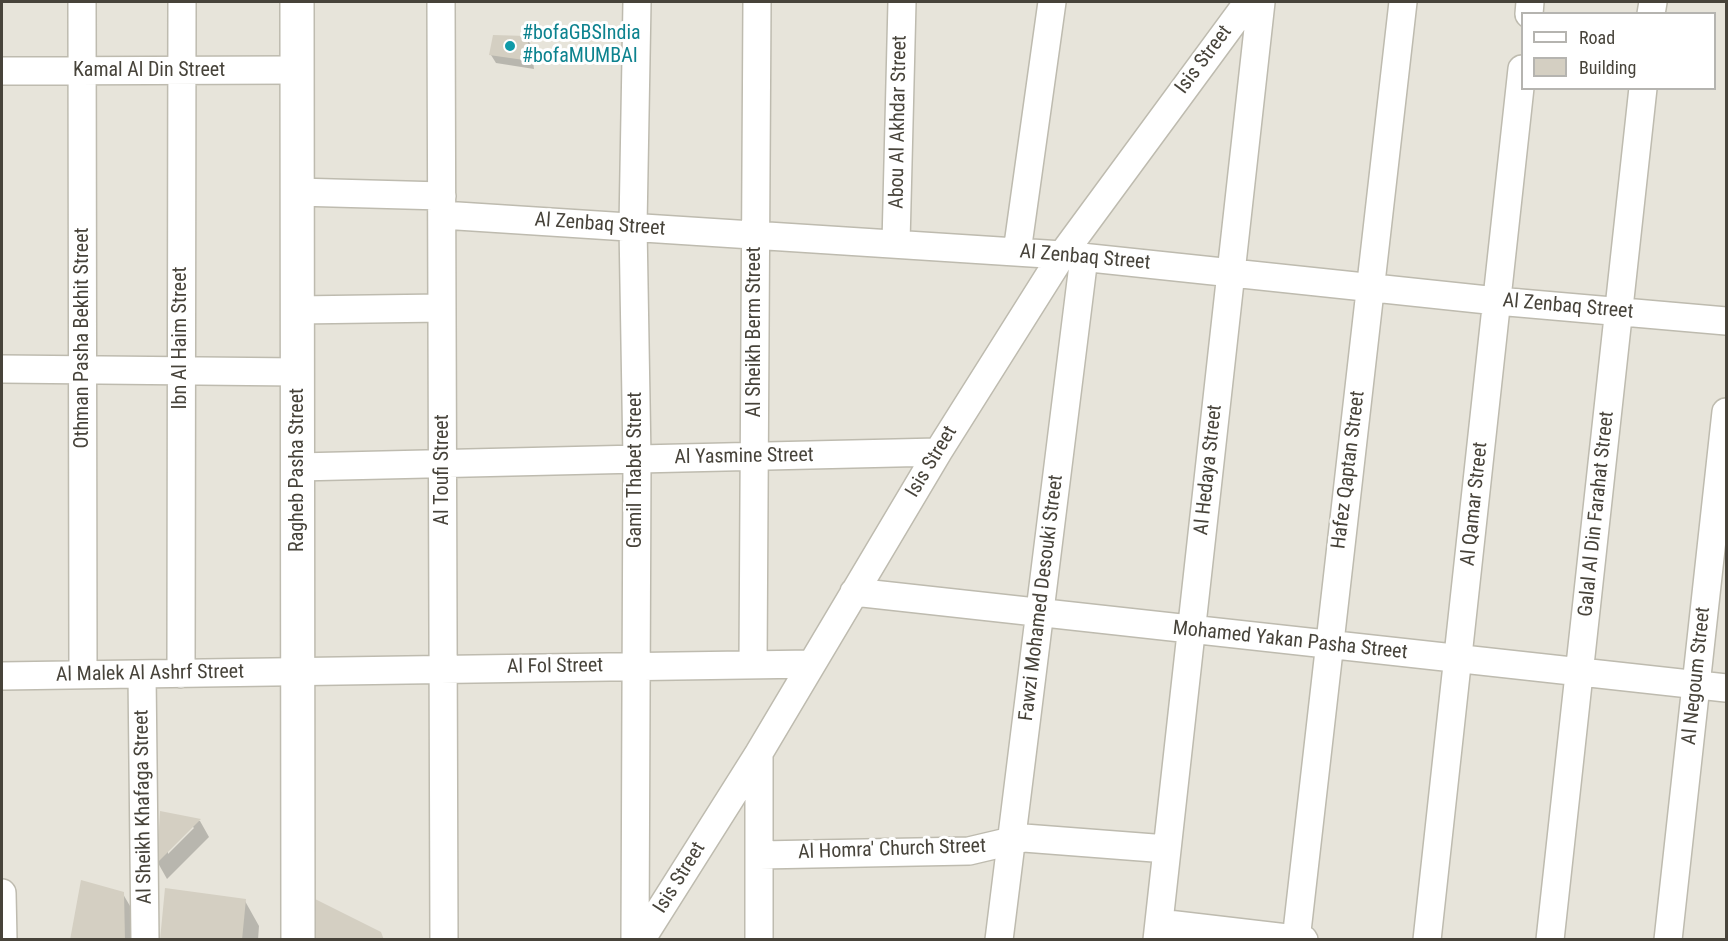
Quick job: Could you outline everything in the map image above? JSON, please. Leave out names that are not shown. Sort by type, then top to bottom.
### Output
[{"type":"street","name":"Othman Pasha Bekhit Street","points":[[82,2],[83,675]]},
{"type":"street","name":"Ibn Al Haim Street","points":[[181,674],[182,2]]},
{"type":"street","name":"Ragheb Pasha Street","points":[[297,2],[298,939]]},
{"type":"street","name":"Al Toufi Street","points":[[441,2],[444,939]]},
{"type":"street","name":"Gamil Thabet Street","points":[[635,939],[637,459],[633,226],[637,2]]},
{"type":"street","name":"Al Sheikh Berm Street","points":[[753,663],[757,2]]},
{"type":"street","name":"Abou Al Akhdar Street","points":[[896,243],[902,2]]},
{"type":"street","points":[[1017,252],[1052,2]]},
{"type":"street","name":"Isis Street","points":[[641,939],[759,753],[938,452],[1248,2]]},
{"type":"street","name":"Al Hedaya Street","points":[[1158,931],[1261,2]]},
{"type":"street","name":"Hafez Qaptan Street","points":[[1298,939],[1329,645],[1403,2]]},
{"type":"street","name":"Kamal Al Din Street","points":[[2,71],[296,70]]},
{"type":"street","name":"Al Qamar Street","points":[[1427,939],[1521,78]]},
{"type":"street","name":"Galal Al Din Farahat Street","points":[[1550,939],[1643,90]]},
{"type":"street","name":"Al Zenbaq Street","points":[[297,192],[633,226],[1073,256],[1497,301],[1726,321]]},
{"type":"street","name":"Fawzi Mohamed Desouki Street","points":[[999,939],[1040,613],[1073,256]]},
{"type":"street","points":[[297,310],[442,308]]},
{"type":"street","points":[[2,369],[298,372]]},
{"type":"street","name":"Al Negoum Street","points":[[1668,939],[1726,412]]},
{"type":"street","name":"Al Yasmine Street","points":[[298,467],[938,452]]},
{"type":"street","name":"Mohamed Yakan Pasha Street","points":[[854,592],[1726,688]]},
{"type":"street","name":"Al Fol Street","points":[[299,672],[753,663],[812,664]]},
{"type":"street","name":"Al Malek Al Ashrf Street","points":[[2,676],[299,672]]},
{"type":"street","name":"Al Sheikh Khafaga Street","points":[[142,675],[145,939]]},
{"type":"street","points":[[759,753],[759,939]]},
{"type":"street","name":"Al Homra' Church Street","points":[[760,855],[969,851],[998,845],[1012,839],[1043,839],[1167,849]]},
{"type":"street","points":[[2,893],[3,939]]},
{"type":"street","points":[[1158,931],[1298,939]]},
{"type":"shaded area","points":[[2,2],[1726,2],[1726,939],[2,940]]},
{"type":"building","name":"#bofaGBSIndia #bofaMUMBAI","points":[[493,35],[527,36],[531,61],[489,55]]},
{"type":"building","points":[[160,811],[201,819],[157,863]]},
{"type":"building","points":[[81,880],[124,892],[125,940],[70,940]]},
{"type":"building","points":[[165,888],[246,899],[242,940],[160,940]]},
{"type":"building","points":[[311,897],[381,932],[384,940],[316,940]]},
{"type":"place","name":"#bofaGBSIndia #bofaMUMBAI","points":[[510,46]]}]
